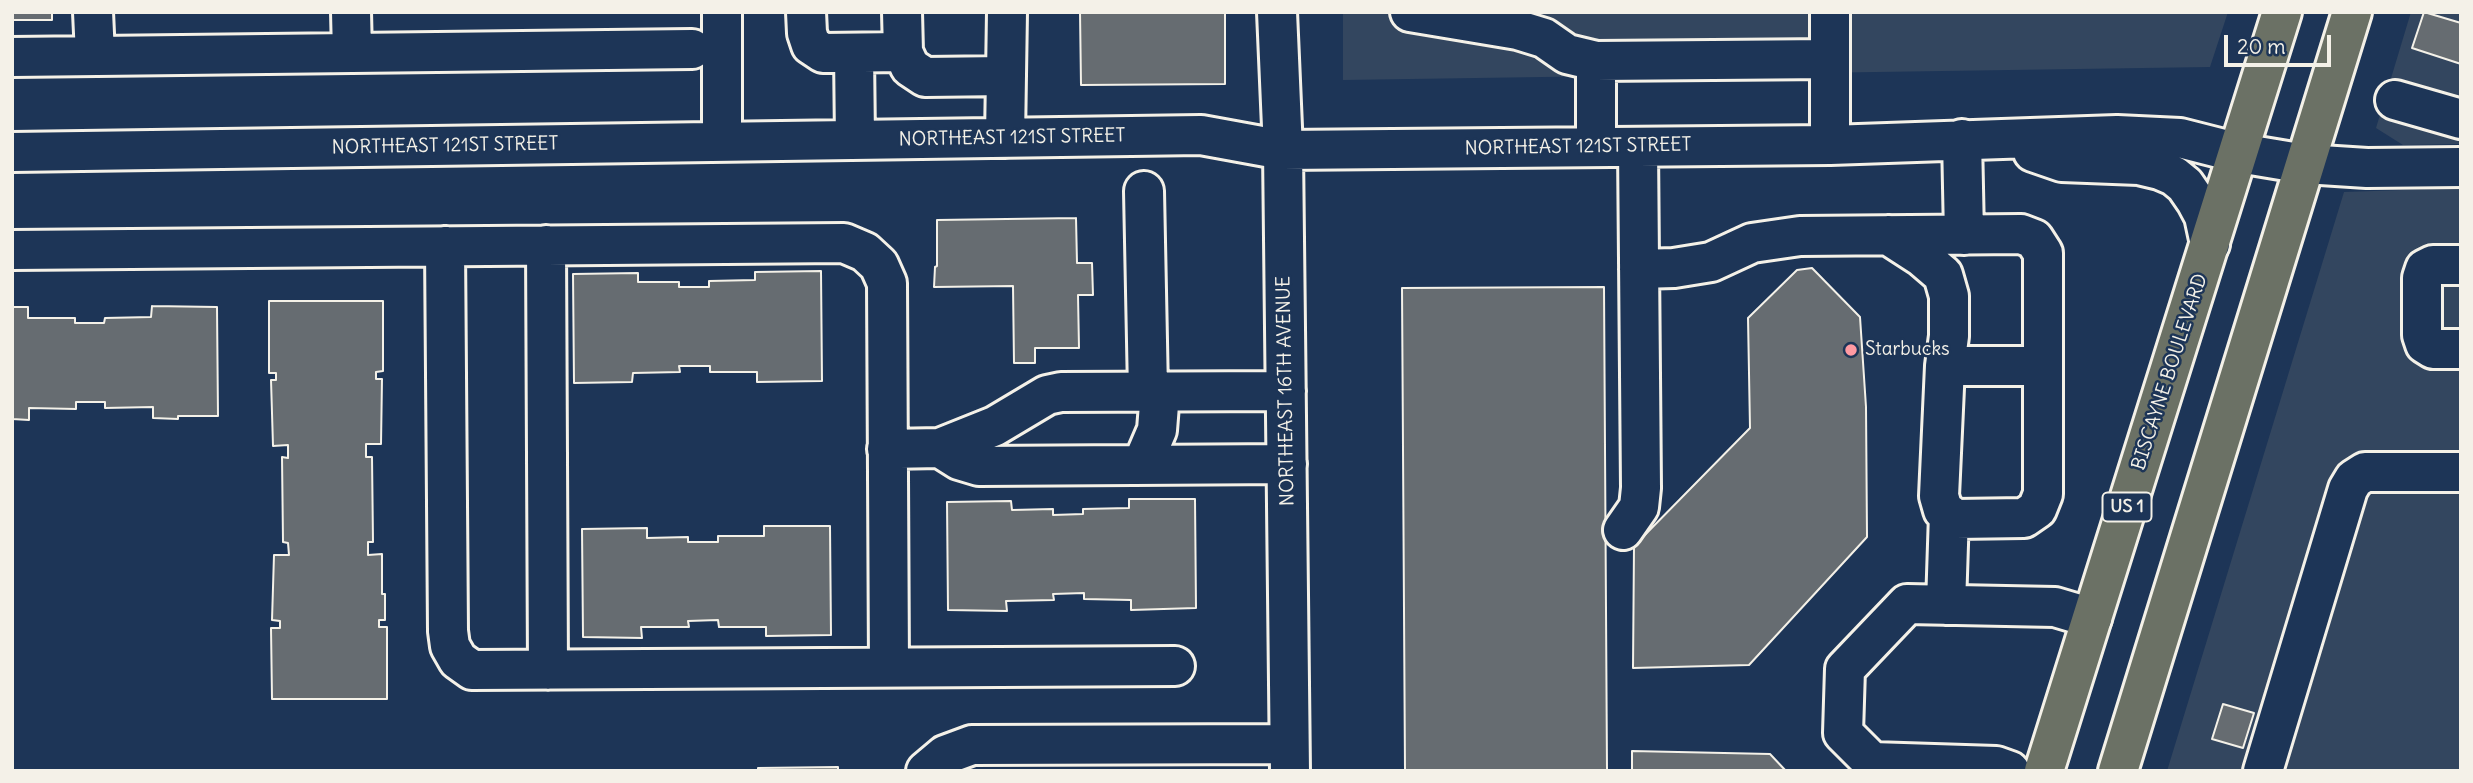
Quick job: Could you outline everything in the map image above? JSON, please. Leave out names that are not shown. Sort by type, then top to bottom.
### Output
[{"type":"main road","name":"BISCAYNE BOULEVARD","points":[[2044,771],[2282,12]]},
{"type":"main road","points":[[2118,771],[2352,12]]},
{"type":"main road","points":[[2061,714],[2063,771]]},
{"type":"street","points":[[93,12],[95,55]]},
{"type":"street","points":[[351,12],[352,53]]},
{"type":"street","points":[[722,12],[722,142]]},
{"type":"street","points":[[806,12],[807,33],[811,45],[823,53],[903,52]]},
{"type":"street","points":[[902,12],[903,52],[911,67],[925,77],[1005,76]]},
{"type":"street","points":[[1005,138],[1007,12]]},
{"type":"street","name":"NORTHEAST 16TH AVENUE","points":[[1277,12],[1283,150],[1289,757]]},
{"type":"street","points":[[1410,12],[1459,16],[1518,30],[1544,38],[1567,54],[1596,61],[1830,60]]},
{"type":"street","points":[[1830,12],[1830,145]]},
{"type":"street","points":[[12,57],[692,49]]},
{"type":"street","points":[[854,52],[855,140]]},
{"type":"street","points":[[1596,61],[1596,147]]},
{"type":"street","points":[[2419,167],[2419,136],[2428,110]]},
{"type":"street","name":"NORTHEAST 121ST STREET","points":[[12,152],[1201,135],[1283,150],[1830,145],[2117,135],[2180,138],[2239,153],[2305,164],[2461,167]]},
{"type":"street","points":[[2011,138],[2038,155],[2062,162],[2139,166],[2161,170],[2174,176],[2185,185],[2204,216],[2210,244]]},
{"type":"street","points":[[1962,139],[1964,234]]},
{"type":"street","points":[[1623,530],[1639,507],[1641,488],[1638,147]]},
{"type":"street","points":[[1142,465],[1157,430],[1148,391],[1144,191]]},
{"type":"street","points":[[1639,269],[1674,268],[1711,262],[1752,243],[1800,236],[1964,234],[2021,234],[2034,239],[2043,253],[2043,494],[2037,509],[2024,518],[1956,519],[1943,510],[1939,496],[1950,296],[1943,275],[1922,257],[1888,235]]},
{"type":"street","points":[[12,250],[844,243],[865,252],[879,265],[887,283],[890,667]]},
{"type":"street","points":[[546,245],[548,670]]},
{"type":"street","points":[[446,246],[450,646],[458,660],[472,670],[1175,666]]},
{"type":"street","points":[[2461,265],[2433,265],[2425,269],[2422,278],[2422,335],[2425,344],[2433,349],[2461,349]]},
{"type":"street","points":[[1945,366],[2042,366]]},
{"type":"street","points":[[887,449],[940,449],[995,426],[1047,396],[1061,392],[1286,391]]},
{"type":"street","points":[[940,449],[959,460],[979,466],[1287,464]]},
{"type":"street","points":[[2263,771],[2348,489],[2354,479],[2365,472],[2461,472]]},
{"type":"street","points":[[1946,605],[1949,514]]},
{"type":"street","points":[[2010,771],[1996,766],[1872,761],[1843,733],[1845,669],[1907,604],[2055,607],[2092,618]]},
{"type":"street","points":[[926,771],[945,755],[972,746],[1079,758],[1289,757]]},
{"type":"shaded area","points":[[1343,12],[2228,12],[2210,67],[1343,80]]},
{"type":"shaded area","points":[[2411,12],[2461,12],[2461,144],[2403,145],[2376,128]]},
{"type":"shaded area","points":[[2461,188],[2461,771],[2167,771],[2344,192]]},
{"type":"building","points":[[12,12],[52,12],[52,20],[12,20]]},
{"type":"building","points":[[1080,12],[1225,12],[1225,84],[1081,85]]},
{"type":"building","points":[[2424,12],[2461,23],[2461,64],[2412,48]]},
{"type":"building","points":[[1076,218],[1077,263],[1092,263],[1093,295],[1078,295],[1079,348],[1035,348],[1035,363],[1014,363],[1013,286],[934,287],[937,220]]},
{"type":"building","points":[[1812,268],[1860,317],[1866,407],[1867,537],[1749,665],[1633,668],[1634,546],[1750,428],[1748,318],[1797,270]]},
{"type":"building","points":[[821,271],[822,381],[757,382],[757,372],[710,372],[710,366],[679,366],[680,372],[633,373],[632,382],[574,383],[573,274],[638,273],[638,282],[679,282],[679,287],[709,287],[709,281],[755,280],[755,272]]},
{"type":"building","points":[[1604,287],[1607,771],[1405,771],[1402,288]]},
{"type":"building","points":[[269,301],[383,301],[383,371],[376,372],[376,379],[382,379],[381,444],[366,444],[366,457],[372,457],[373,542],[368,542],[368,555],[382,554],[385,620],[379,620],[379,627],[387,627],[387,699],[272,699],[271,628],[280,628],[280,621],[272,620],[274,555],[289,555],[288,543],[283,542],[282,457],[288,458],[288,445],[273,446],[271,380],[276,380],[276,373],[269,373]]},
{"type":"building","points":[[152,306],[217,307],[218,416],[153,418],[153,407],[105,408],[105,402],[76,402],[76,409],[29,408],[29,420],[12,419],[12,307],[28,307],[28,318],[75,318],[75,323],[104,323],[105,318],[151,317]]},
{"type":"building","points":[[1129,499],[1195,499],[1196,608],[1131,610],[1131,600],[1084,599],[1084,593],[1053,594],[1054,600],[1006,601],[1007,611],[948,610],[947,502],[1011,501],[1012,510],[1053,509],[1053,515],[1083,514],[1083,509],[1129,508]]},
{"type":"building","points":[[764,526],[830,526],[831,635],[766,636],[766,627],[719,627],[718,620],[688,621],[689,627],[641,627],[642,638],[583,637],[582,529],[647,528],[647,538],[688,537],[688,542],[718,542],[718,536],[764,536]]},
{"type":"building","points":[[2223,704],[2254,713],[2243,748],[2212,739]]},
{"type":"building","points":[[1632,751],[1770,754],[1786,771],[1632,771]]},
{"type":"building","points":[[838,767],[838,771],[758,771],[758,768]]},
{"type":"place","name":"Starbucks","points":[[1851,350]]}]
